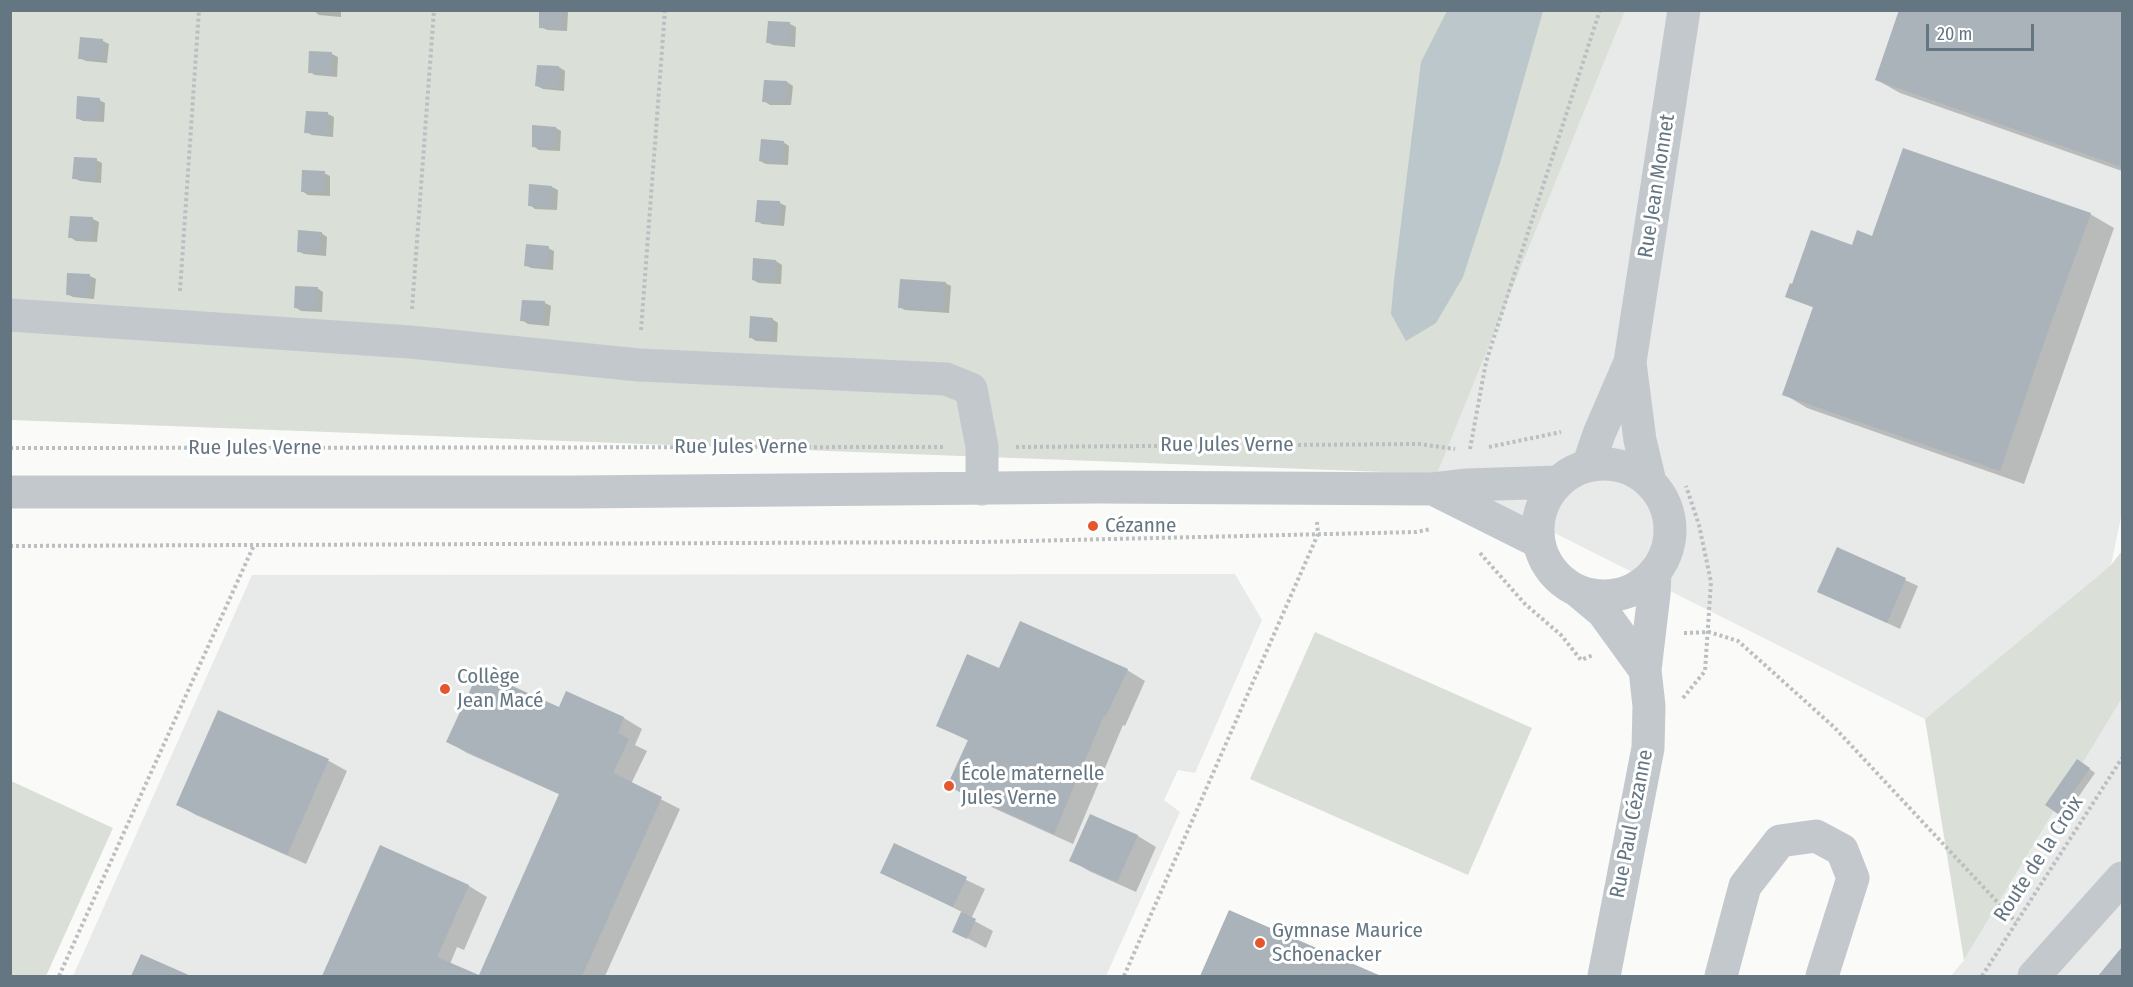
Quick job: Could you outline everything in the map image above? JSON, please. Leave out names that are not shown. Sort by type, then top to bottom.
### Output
[{"type":"street","name":"Rue Jean Monnet","points":[[1588,466],[1630,362],[1684,10]]},
{"type":"street","points":[[10,315],[410,342],[639,366],[946,379],[971,389],[982,447],[982,489]]},
{"type":"street","name":"Rue Jean Monnet","points":[[1630,362],[1640,440],[1650,482]]},
{"type":"street","points":[[1605,464],[1621,466],[1650,482],[1660,495],[1667,510],[1670,527],[1669,543],[1664,559],[1655,573],[1642,585],[1611,597],[1579,592],[1564,584],[1552,572],[1539,543],[1538,526],[1541,510],[1548,494],[1573,472],[1588,466],[1605,464]]},
{"type":"street","name":"Rue Jules Verne","points":[[10,492],[588,492],[1097,487],[1433,489],[1467,484],[1559,482]]},
{"type":"street","name":"Rue Jules Verne","points":[[1433,489],[1539,543]]},
{"type":"street","name":"Rue Paul Cézanne","points":[[1604,976],[1648,748],[1649,706],[1645,670],[1655,573]]},
{"type":"street","name":"Rue Paul Cézanne","points":[[1579,592],[1603,612],[1645,670]]},
{"type":"street","points":[[1721,976],[1745,886],[1780,841],[1816,836],[1842,850],[1853,878],[1822,976]]},
{"type":"street","points":[[2034,976],[2122,878]]},
{"type":"path","points":[[177,327],[199,10]]},
{"type":"path","points":[[410,342],[434,10]]},
{"type":"path","points":[[639,366],[665,10]]},
{"type":"path","name":"Rue Jules Verne","points":[[10,448],[1419,444],[1470,451],[1486,362],[1600,10]]},
{"type":"path","points":[[1124,976],[1318,534],[1314,488]]},
{"type":"path","points":[[10,546],[970,542],[1416,532],[1439,527]]},
{"type":"path","points":[[59,976],[254,545]]},
{"type":"path","points":[[1709,632],[1737,641],[1834,727],[2016,922]]},
{"type":"path","name":"Route de la Croix","points":[[1982,976],[2122,759]]},
{"type":"shaded area","points":[[10,11],[1625,11],[1437,474],[11,420]]},
{"type":"shaded area","points":[[1447,11],[1543,11],[1500,163],[1463,277],[1436,323],[1406,341],[1391,314],[1421,62]]},
{"type":"shaded area","points":[[1625,11],[2122,11],[2122,512],[2111,565],[1925,719],[1437,474]]},
{"type":"shaded area","points":[[2122,551],[2122,698],[1964,960],[1925,719],[2111,565]]},
{"type":"shaded area","points":[[1235,574],[1262,620],[1195,773],[1178,770],[1164,800],[1180,812],[1106,976],[73,976],[252,575]]},
{"type":"shaded area","points":[[1315,632],[1532,728],[1468,875],[1250,779]]},
{"type":"shaded area","points":[[2122,698],[2122,976],[1951,976],[1964,960]]},
{"type":"shaded area","points":[[11,781],[113,828],[46,976],[11,976]]},
{"type":"building","points":[[539,10],[563,10],[562,29],[539,28]]},
{"type":"building","points":[[1899,10],[2122,10],[2122,167],[1875,80]]},
{"type":"building","points":[[768,21],[790,22],[790,44],[766,43]]},
{"type":"building","points":[[80,37],[103,39],[102,60],[78,59]]},
{"type":"building","points":[[309,51],[332,52],[331,74],[308,73]]},
{"type":"building","points":[[537,65],[559,66],[558,88],[535,86]]},
{"type":"building","points":[[764,80],[787,81],[786,103],[762,102]]},
{"type":"building","points":[[77,96],[100,98],[98,120],[76,119]]},
{"type":"building","points":[[306,111],[328,112],[328,134],[304,133]]},
{"type":"building","points":[[532,125],[556,127],[555,148],[532,147]]},
{"type":"building","points":[[761,139],[784,141],[782,163],[759,161]]},
{"type":"building","points":[[1903,148],[2091,213],[2000,471],[1782,395],[1813,307],[1785,297],[1790,283],[1792,284],[1811,230],[1852,245],[1857,230],[1872,236]]},
{"type":"building","points":[[74,157],[97,158],[95,180],[72,179]]},
{"type":"building","points":[[302,170],[325,171],[324,193],[301,192]]},
{"type":"building","points":[[529,184],[552,186],[551,207],[528,206]]},
{"type":"building","points":[[757,200],[780,201],[779,223],[755,222]]},
{"type":"building","points":[[70,216],[93,217],[92,239],[68,238]]},
{"type":"building","points":[[298,230],[322,232],[320,253],[297,252]]},
{"type":"building","points":[[526,244],[549,246],[547,268],[524,266]]},
{"type":"building","points":[[753,258],[776,260],[775,282],[752,280]]},
{"type":"building","points":[[67,273],[90,274],[89,296],[66,295]]},
{"type":"building","points":[[900,279],[946,282],[944,310],[898,308]]},
{"type":"building","points":[[295,286],[318,287],[317,309],[294,308]]},
{"type":"building","points":[[522,300],[545,301],[544,323],[520,321]]},
{"type":"building","points":[[750,316],[773,318],[772,339],[749,338]]},
{"type":"building","points":[[1837,547],[1906,578],[1887,623],[1817,592]]},
{"type":"building","points":[[1020,621],[1128,669],[1106,716],[1104,715],[1054,834],[947,786],[968,740],[936,726],[967,654],[999,668]]},
{"type":"building","points":[[479,671],[559,707],[566,691],[624,717],[618,733],[629,739],[613,773],[662,797],[582,976],[322,976],[380,845],[469,885],[437,957],[479,975],[559,794],[446,742]]},
{"type":"building","points":[[218,710],[329,759],[287,855],[176,805]]},
{"type":"building","points":[[2077,759],[2090,768],[2058,814],[2045,805]]},
{"type":"building","points":[[1090,814],[1138,835],[1117,882],[1069,861]]},
{"type":"building","points":[[894,843],[967,877],[953,907],[880,873]]},
{"type":"building","name":"Gymnase Maurice Schoenacker","points":[[1229,910],[1381,976],[1200,976]]},
{"type":"building","points":[[961,912],[976,919],[967,939],[952,932]]},
{"type":"building","points":[[2122,947],[2122,976],[2098,976]]},
{"type":"building","points":[[141,954],[191,976],[131,976]]},
{"type":"place","name":"Cézanne","points":[[1093,526]]},
{"type":"place","name":"Collège Jean Macé","points":[[445,689]]},
{"type":"place","name":"École maternelle Jules Verne","points":[[949,786]]},
{"type":"place","name":"Gymnase Maurice Schoenacker","points":[[1260,943]]}]
